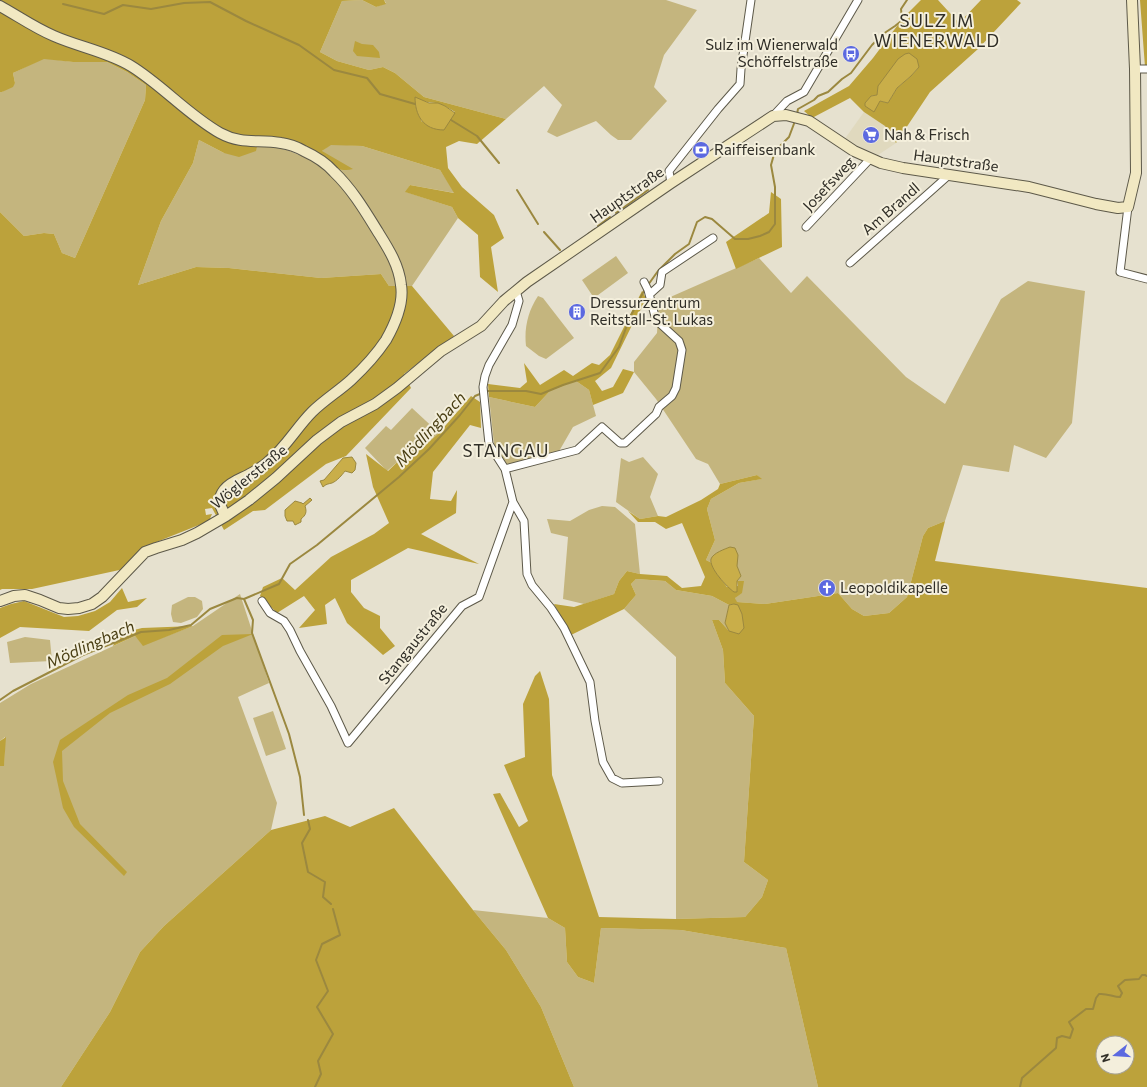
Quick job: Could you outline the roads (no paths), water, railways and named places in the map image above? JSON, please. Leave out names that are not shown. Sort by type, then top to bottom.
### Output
[{"type":"main road","points":[[1128,207],[1136,173],[1135,69],[1132,0]]},
{"type":"main road","points":[[0,6],[48,34],[116,59],[130,66],[202,122],[227,136],[243,141],[287,144],[304,150],[321,160],[334,172],[353,194],[368,216],[394,262],[401,285],[401,294],[393,327],[385,341],[370,361],[355,376],[314,410],[273,458],[261,467],[234,481],[225,489],[221,495],[220,502],[222,510],[226,516]]},
{"type":"main road","name":"Hauptstraße","points":[[441,351],[481,326],[504,301],[527,282],[671,183],[773,116],[786,115],[809,121],[854,151],[870,159],[903,168],[1029,187],[1096,204],[1118,208],[1128,207]]},
{"type":"main road","name":"Wöglerstraße","points":[[0,600],[14,596],[26,595],[59,608],[79,608],[92,604],[102,597],[145,552],[192,536],[226,516],[276,478],[317,440],[341,422],[375,404],[397,388],[441,351]]},
{"type":"street","points":[[671,183],[669,171],[718,109],[740,84],[751,0]]},
{"type":"street","points":[[773,116],[787,101],[804,92],[858,0]]},
{"type":"street","points":[[1135,69],[1147,70]]},
{"type":"street","name":"Josefsweg","points":[[806,228],[870,159]]},
{"type":"street","name":"Am Brandl","points":[[850,262],[949,175]]},
{"type":"street","points":[[1128,207],[1120,272],[1147,279]]},
{"type":"street","points":[[649,292],[660,285],[662,272],[713,238]]},
{"type":"street","points":[[505,469],[577,450],[602,427],[620,443],[625,443],[656,414],[659,407],[672,396],[676,388],[682,350],[678,341],[656,320],[649,292],[644,282]]},
{"type":"street","points":[[516,291],[519,301],[512,325],[489,365],[483,387],[489,444],[505,469],[513,502],[524,522],[527,574],[532,585],[551,608],[564,628],[590,682],[595,721],[603,762],[612,778],[622,783],[659,781]]},
{"type":"street","name":"Stangaustraße","points":[[262,601],[270,613],[284,621],[290,630],[331,706],[348,743],[462,606],[479,597],[513,502]]},
{"type":"waterway","name":"Mödlingbach","points":[[797,114],[798,109],[818,96],[828,92],[851,73],[872,45],[883,34],[900,22],[902,19],[901,9],[907,0]]},
{"type":"waterway","points":[[63,4],[104,14],[123,5],[151,9],[184,3],[210,2],[246,21],[299,45],[334,70],[367,78],[380,94],[415,104]]},
{"type":"waterway","points":[[451,120],[477,136],[499,163]]},
{"type":"waterway","name":"Mödlingbach","points":[[648,285],[658,271],[675,254],[689,244],[697,222],[705,217],[712,219],[735,239],[748,239],[769,232],[775,224],[775,187],[771,165],[775,151],[789,137],[795,121]]},
{"type":"waterway","points":[[517,190],[538,224]]},
{"type":"waterway","points":[[616,213],[648,190]]},
{"type":"waterway","points":[[598,226],[610,217]]},
{"type":"waterway","points":[[588,234],[595,229]]},
{"type":"waterway","points":[[544,232],[560,250]]},
{"type":"waterway","name":"Mödlingbach","points":[[0,700],[13,691],[83,655],[141,632],[169,630],[191,625],[210,609],[237,598],[244,599],[279,584],[290,564],[317,545],[399,477],[429,449],[475,396],[487,391],[526,391],[541,394],[600,373],[619,347],[630,317],[645,289]]},
{"type":"waterway","points":[[244,599],[253,620],[252,633],[289,734],[300,777],[304,815]]},
{"type":"waterway","points":[[308,820],[310,829],[302,843],[308,872],[325,882],[323,897],[331,904]]},
{"type":"waterway","points":[[315,1087],[321,1074],[318,1061],[333,1034],[317,1007],[328,991],[316,960],[322,944],[340,935],[333,909]]},
{"type":"waterway","points":[[1020,1087],[1022,1078],[1056,1048],[1057,1038],[1062,1036],[1070,1038],[1073,1029],[1069,1022],[1086,1009],[1093,1009],[1096,998],[1099,994],[1120,997],[1122,993],[1118,986],[1125,980],[1139,979],[1142,975],[1147,976]]},
{"type":"place","name":"Sulz im Wienerwald Schöffelstraße","points":[[851,54]]},
{"type":"place","name":"Nah & Frisch","points":[[871,135]]},
{"type":"place","name":"Raiffeisenbank","points":[[701,150]]},
{"type":"place","name":"Dressurzentrum Reitstall-St. Lukas","points":[[577,312]]},
{"type":"place","name":"Leopoldikapelle","points":[[827,588]]},
{"type":"district","name":"SULZ IM WIENERWALD","points":[[937,31]]},
{"type":"district","name":"STANGAU","points":[[506,451]]}]
